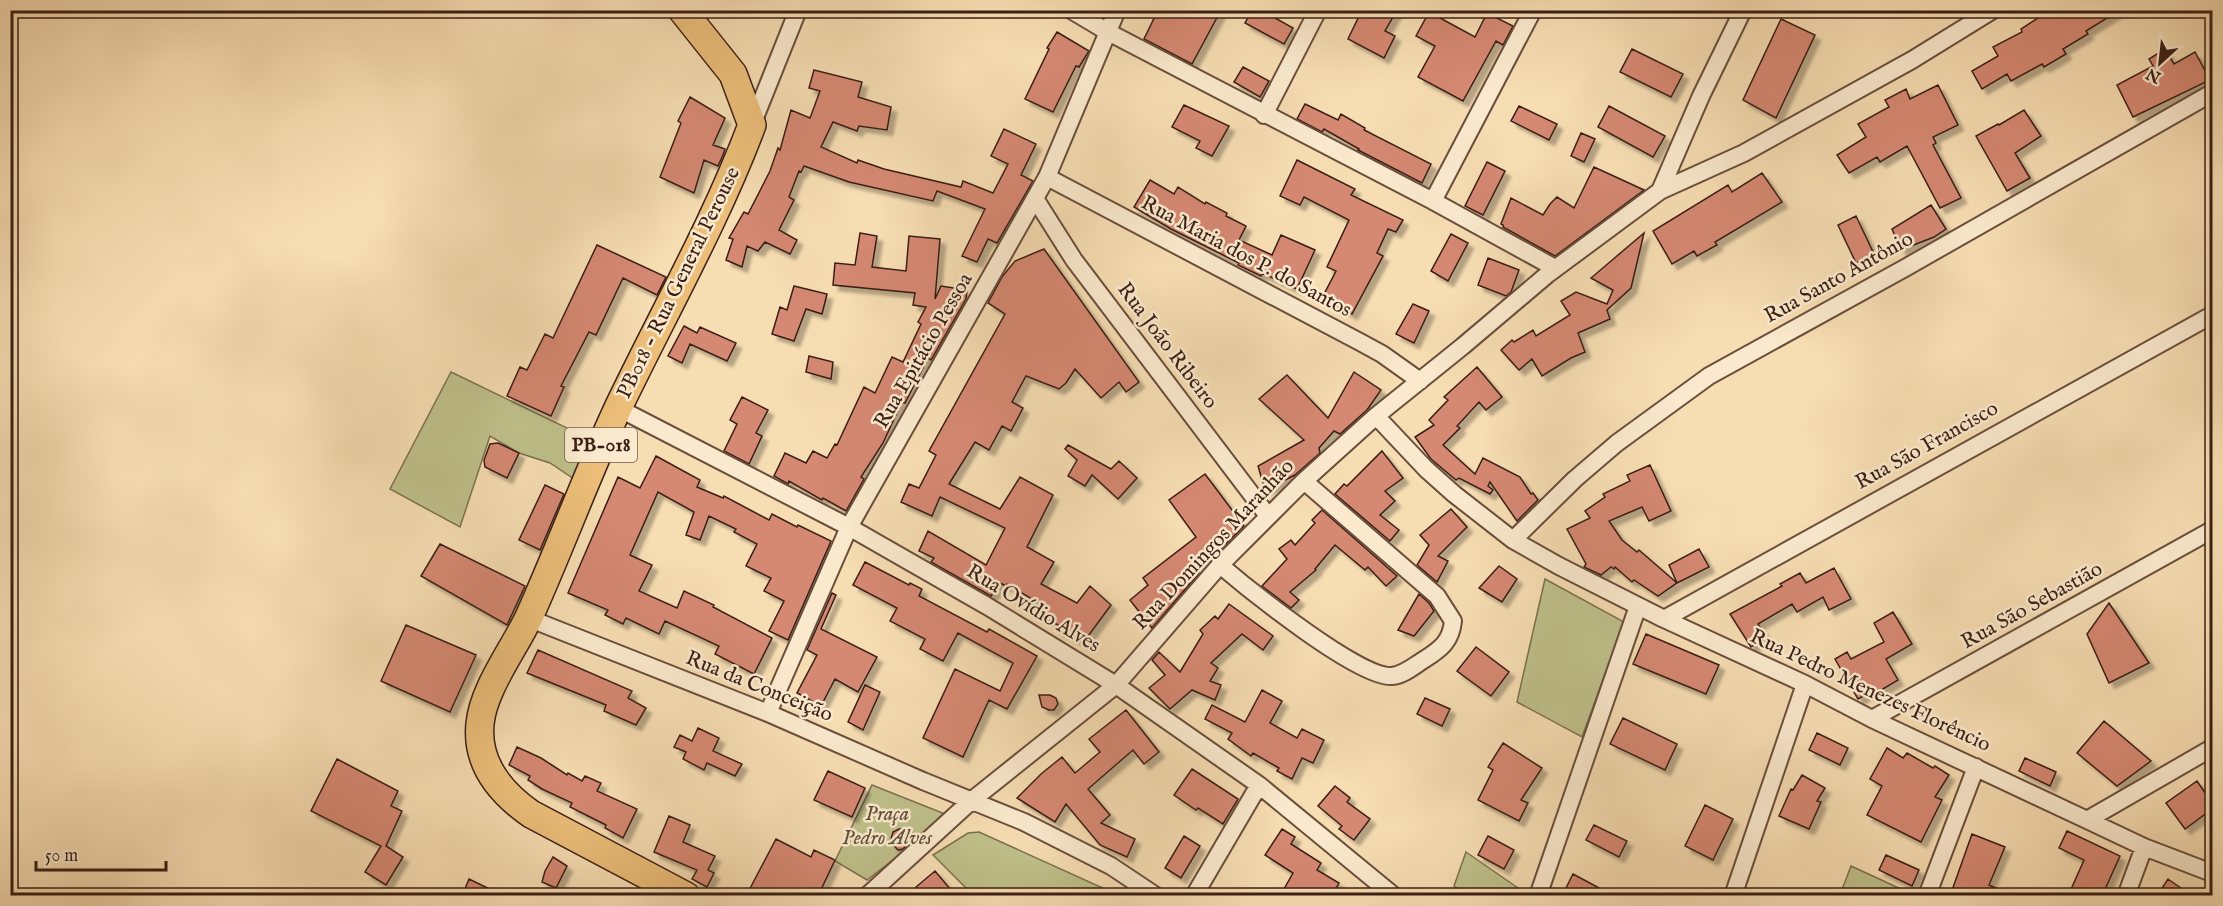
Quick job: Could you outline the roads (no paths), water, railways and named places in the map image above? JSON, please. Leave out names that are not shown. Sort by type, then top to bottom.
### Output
[{"type":"main road","points":[[682,10],[733,74],[752,125]]},
{"type":"main road","name":"PB018 - Rua General Perouse","points":[[686,896],[531,814],[512,800],[498,787],[489,772],[480,742],[480,724],[484,706],[528,618],[618,408],[732,179],[752,125]]},
{"type":"street","points":[[752,125],[798,10]]},
{"type":"street","points":[[1071,10],[1264,115],[1433,201],[1556,268]]},
{"type":"street","name":"Rua Epitácio Pessoa","points":[[768,713],[849,527],[1036,200],[1117,10]]},
{"type":"street","points":[[1264,115],[1318,10]]},
{"type":"street","points":[[1433,201],[1533,10]]},
{"type":"street","points":[[1660,191],[1701,96],[1743,10]]},
{"type":"street","name":"Rua Domingos Maranhão","points":[[867,896],[971,801],[1116,685],[1220,566],[1304,481],[1376,416],[1556,268],[1660,191],[1744,153],[1912,60],[1992,10]]},
{"type":"street","name":"Rua Santo Antônio","points":[[1513,540],[1575,479],[1617,443],[1709,376],[2212,93]]},
{"type":"street","name":"Rua Maria dos P. do Santos","points":[[1047,177],[1382,354],[1420,381]]},
{"type":"street","name":"Rua João Ribeiro","points":[[1036,200],[1074,260],[1268,516]]},
{"type":"street","name":"Rua São Francisco","points":[[1664,619],[2212,315]]},
{"type":"street","name":"Rua Ovídio Alves","points":[[618,408],[849,527],[987,606],[1116,685],[1260,785],[1394,896]]},
{"type":"street","name":"Rua Pedro Menezes Florêncio","points":[[1376,416],[1426,469],[1513,540],[1664,619],[1805,684],[1872,719],[2144,847],[2212,873]]},
{"type":"street","points":[[1220,566],[1266,603],[1360,666],[1393,676],[1440,650],[1450,636],[1453,621],[1437,596],[1304,481]]},
{"type":"street","name":"Rua São Sebastião","points":[[1872,719],[2212,530]]},
{"type":"street","points":[[1538,896],[1638,606]]},
{"type":"street","name":"Rua da Conceição","points":[[528,618],[768,713],[1024,822],[1111,866],[1156,896]]},
{"type":"street","points":[[1733,896],[1805,684]]},
{"type":"street","points":[[2087,820],[2212,748]]},
{"type":"street","points":[[1927,896],[1976,767]]},
{"type":"street","points":[[1194,896],[1260,785]]},
{"type":"street","points":[[2126,896],[2144,847]]},
{"type":"park label","name":"Praça Pedro Alves","points":[[887,826]]}]
